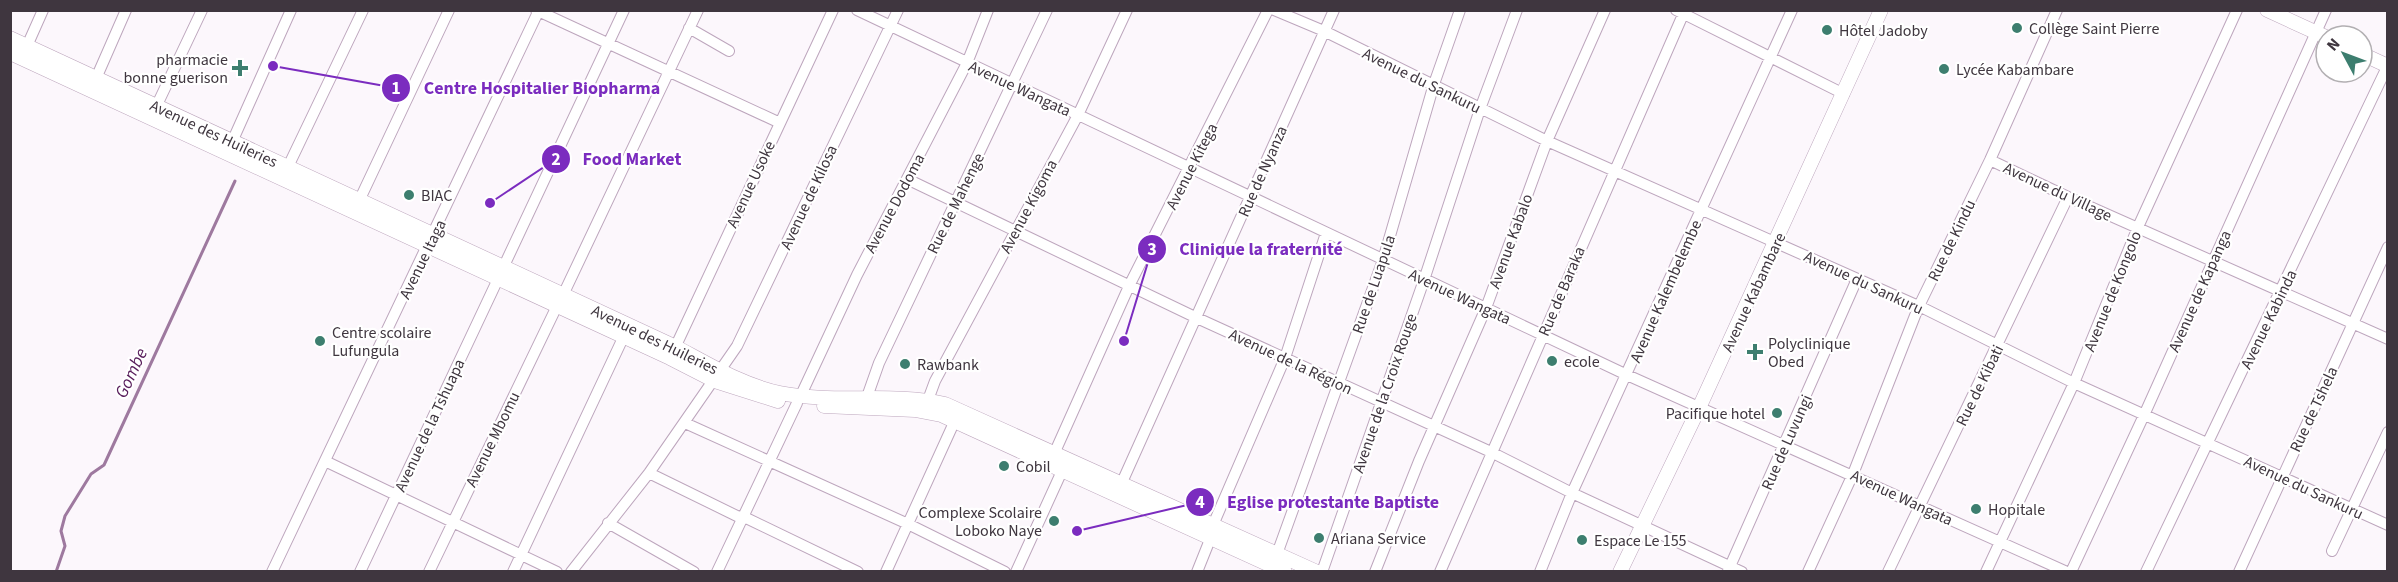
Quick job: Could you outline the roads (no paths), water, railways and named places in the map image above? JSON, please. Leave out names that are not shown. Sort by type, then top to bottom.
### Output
[{"type":"main road","name":"Avenue Kabambare","points":[[1623,566],[1699,408],[1881,10]]},
{"type":"main road","points":[[2267,10],[2314,32]]},
{"type":"main road","name":"Avenue des Huileries","points":[[10,38],[94,83],[673,352],[718,376],[799,399],[957,415],[1054,454],[1119,489],[1212,531],[1277,554],[1317,572]]},
{"type":"main road","name":"Avenue des Huileries","points":[[10,53],[156,107],[232,142],[285,173],[359,201],[431,241]]},
{"type":"main road","points":[[2374,60],[2388,66]]},
{"type":"main road","name":"Avenue des Huileries","points":[[560,301],[623,338],[673,352]]},
{"type":"main road","name":"Avenue des Huileries","points":[[799,399],[867,397],[928,400],[1062,471],[1119,489]]},
{"type":"main road","name":"Avenue des Huileries","points":[[1212,531],[1285,572]]},
{"type":"street","points":[[27,46],[43,10]]},
{"type":"street","points":[[94,83],[126,10]]},
{"type":"street","points":[[156,107],[202,10]]},
{"type":"street","points":[[232,142],[291,10]]},
{"type":"street","points":[[285,173],[363,10]]},
{"type":"street","points":[[359,201],[449,10]]},
{"type":"street","name":"Avenue de la Tshuapa","points":[[360,572],[624,10]]},
{"type":"street","name":"Avenue Mbomu","points":[[429,572],[698,10]]},
{"type":"street","name":"Avenue Usoke","points":[[673,352],[778,122],[833,10]]},
{"type":"street","name":"Avenue Wangata","points":[[857,10],[1424,280],[1543,333],[1627,375],[2069,572]]},
{"type":"street","name":"Avenue de Kilosa","points":[[571,572],[608,522],[649,473],[718,376],[754,312],[846,114],[898,10]]},
{"type":"street","name":"Avenue Dodoma","points":[[717,572],[857,275],[967,63],[988,10]]},
{"type":"street","name":"Rue de Mahenge","points":[[867,397],[879,363],[1047,10]]},
{"type":"street","name":"Avenue Kigoma","points":[[928,400],[935,381],[1015,229],[1078,115],[1127,10]]},
{"type":"street","name":"Avenue Kitega","points":[[1054,454],[1130,284],[1190,169],[1268,10]]},
{"type":"street","name":"Avenue du Sankuru","points":[[1274,10],[1324,31],[1547,141],[1776,241],[1919,307],[2074,383],[2145,413],[2388,525]]},
{"type":"street","name":"Rue de Nyanza","points":[[1119,489],[1334,10]]},
{"type":"street","name":"Rue de Luapula","points":[[1277,554],[1383,260],[1434,84],[1460,10]]},
{"type":"street","name":"Avenue de la Croix Rouge","points":[[1322,572],[1424,280],[1480,109],[1517,10]]},
{"type":"street","name":"Avenue Kabalo","points":[[1375,572],[1419,461],[1436,427],[1486,308],[1547,141],[1605,10]]},
{"type":"street","name":"Avenue Kalembelembe","points":[[1540,572],[1572,493],[1792,10]]},
{"type":"street","name":"Rue de Kindu","points":[[1808,572],[1853,474],[1919,307],[1990,160],[2056,10]]},
{"type":"street","name":"Avenue de Kongolo","points":[[1986,572],[2074,383],[2138,227],[2237,10]]},
{"type":"street","points":[[537,11],[667,73],[778,122]]},
{"type":"street","name":"Avenue Itaga","points":[[272,572],[431,241],[537,11]]},
{"type":"street","points":[[1681,12],[1844,94]]},
{"type":"street","name":"Rue de Baraka","points":[[1440,572],[1681,12]]},
{"type":"street","points":[[690,28],[729,51]]},
{"type":"street","name":"Avenue de Kapanga","points":[[2069,572],[2145,413],[2213,260],[2314,50]]},
{"type":"street","name":"Avenue Kabinda","points":[[2145,572],[2388,66]]},
{"type":"street","name":"Avenue du Village","points":[[1990,160],[2388,339]]},
{"type":"street","name":"Avenue de la Région","points":[[907,179],[1197,318],[1491,452],[1729,569],[1742,572]]},
{"type":"street","name":"Rue de Kibati","points":[[1888,572],[1998,347],[2068,197]]},
{"type":"street","points":[[1197,572],[1285,358],[1326,233]]},
{"type":"street","name":"Rue de Tshela","points":[[2239,572],[2388,247]]},
{"type":"street","name":"Rue de Luvungi","points":[[1729,569],[1857,279]]},
{"type":"street","points":[[513,572],[623,338]]},
{"type":"street","points":[[886,572],[957,415]]},
{"type":"street","points":[[685,423],[908,524],[1005,572]]},
{"type":"street","points":[[2332,551],[2388,432]]},
{"type":"street","points":[[325,461],[453,520],[556,572]]},
{"type":"street","points":[[1016,572],[1062,471]]},
{"type":"street","points":[[649,473],[858,572]]},
{"type":"street","points":[[608,522],[694,572]]},
{"type":"street","points":[[1614,572],[1623,566]]},
{"type":"waterway","name":"Gombe","points":[[56,572],[65,546],[61,531],[65,516],[91,474],[104,465],[235,181]]},
{"type":"place","name":"Collège Saint Pierre","points":[[2017,28]]},
{"type":"place","name":"Hôtel Jadoby","points":[[1827,30]]},
{"type":"place","name":"Centre Hospitalier Biopharma","points":[[273,66]]},
{"type":"place","name":"pharmacie bonne guerison","points":[[240,68]]},
{"type":"place","name":"Lycée Kabambare","points":[[1944,69]]},
{"type":"place","name":"BIAC","points":[[409,195]]},
{"type":"place","name":"Food Market","points":[[490,203]]},
{"type":"place","name":"Centre scolaire Lufungula","points":[[320,341]]},
{"type":"place","name":"Clinique la fraternité","points":[[1124,341]]},
{"type":"place","name":"Polyclinique Obed","points":[[1755,352]]},
{"type":"place","name":"ecole","points":[[1552,361]]},
{"type":"place","name":"Rawbank","points":[[905,364]]},
{"type":"place","name":"Pacifique hotel","points":[[1777,413]]},
{"type":"place","name":"Cobil","points":[[1004,466]]},
{"type":"place","name":"Hopitale","points":[[1976,509]]},
{"type":"place","name":"Complexe Scolaire Loboko Naye","points":[[1054,521]]},
{"type":"place","name":"Eglise protestante Baptiste","points":[[1077,531]]},
{"type":"place","name":"Ariana Service","points":[[1319,538]]},
{"type":"place","name":"Espace Le 155","points":[[1582,540]]}]
